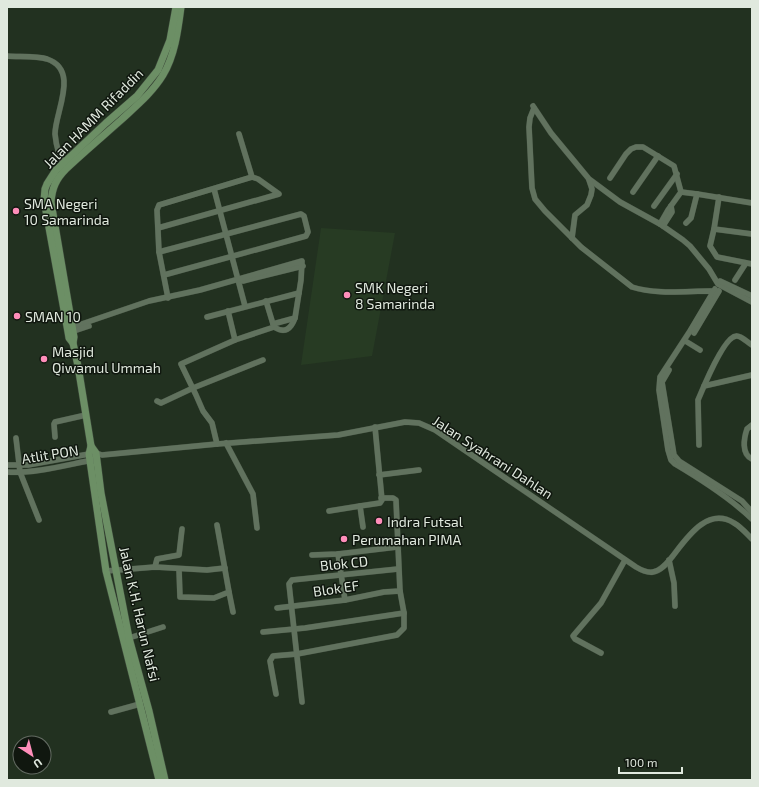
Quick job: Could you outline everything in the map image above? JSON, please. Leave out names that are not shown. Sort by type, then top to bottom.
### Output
[{"type":"main road","name":"Jalan HAMM Rifaddin","points":[[94,455],[78,366],[73,343],[69,338],[70,330],[51,202],[52,193],[56,181],[61,174],[125,111],[158,70],[170,40],[176,7]]},
{"type":"main road","name":"Jalan HAMM Rifaddin","points":[[70,330],[44,200],[45,189],[56,170],[106,123],[147,96],[163,74],[169,62],[181,7]]},
{"type":"main road","name":"Jalan K.H. Harun Nafsi","points":[[94,455],[115,570],[141,695],[140,704],[159,780]]},
{"type":"main road","name":"Jalan K.H. Harun Nafsi","points":[[94,455],[106,571],[121,634],[141,695],[165,780]]},
{"type":"street","points":[[7,56],[47,59],[56,64],[61,71],[65,85],[55,133],[59,156],[64,163]]},
{"type":"street","points":[[716,292],[665,291],[638,289],[632,287],[581,247],[545,211],[535,199],[532,188],[529,127],[533,106],[551,133],[589,179],[620,202],[662,225],[690,246],[719,282],[752,302]]},
{"type":"street","points":[[239,134],[252,177]]},
{"type":"street","points":[[610,178],[626,154],[634,148],[643,147],[674,166],[681,192],[668,210],[662,225]]},
{"type":"street","points":[[633,192],[658,156]]},
{"type":"street","points":[[654,206],[677,174]]},
{"type":"street","points":[[158,228],[279,194],[258,179],[252,177],[160,204],[157,210],[159,252],[168,298]]},
{"type":"street","points":[[572,238],[575,215],[586,205],[591,195],[592,189],[589,179]]},
{"type":"street","points":[[214,189],[245,306]]},
{"type":"street","points":[[681,192],[752,203]]},
{"type":"street","points":[[686,223],[691,218],[697,194]]},
{"type":"street","points":[[719,197],[710,246],[717,257],[749,264],[736,280]]},
{"type":"street","points":[[159,252],[301,214],[304,216],[308,232],[306,236],[164,275]]},
{"type":"street","points":[[714,228],[752,234]]},
{"type":"street","points":[[70,330],[149,301],[187,296],[303,263],[295,318],[289,329],[281,330],[273,325],[266,301]]},
{"type":"street","points":[[719,282],[716,292],[662,382],[674,455],[679,461],[742,501],[752,512]]},
{"type":"street","points":[[719,282],[752,296]]},
{"type":"street","points":[[716,292],[660,377],[659,390],[668,450],[671,460],[675,464],[712,486],[752,519]]},
{"type":"street","points":[[207,317],[299,293]]},
{"type":"street","points":[[228,311],[235,340]]},
{"type":"street","points":[[217,442],[212,424],[203,411],[181,364],[235,340],[295,318]]},
{"type":"street","points":[[699,445],[698,400],[720,355],[734,336],[738,336],[752,346]]},
{"type":"street","points":[[687,342],[700,350]]},
{"type":"street","points":[[157,401],[160,403],[263,360]]},
{"type":"street","points":[[704,386],[752,375]]},
{"type":"street","points":[[55,437],[55,422],[86,415]]},
{"type":"street","name":"Jalan Syahrani Dahlan","points":[[94,455],[217,442],[226,443],[338,435],[405,422],[419,423],[435,430],[625,560],[647,572],[659,570],[691,533],[699,526],[712,519],[724,518],[734,522],[752,539]]},
{"type":"street","points":[[752,425],[747,428],[744,452],[747,457],[752,459]]},
{"type":"street","points":[[329,511],[380,503],[382,498],[376,427]]},
{"type":"street","points":[[16,438],[20,472],[39,520]]},
{"type":"street","points":[[226,443],[253,494],[257,528]]},
{"type":"street","name":"Atlit PON","points":[[7,465],[19,465],[94,455]]},
{"type":"street","name":"Atlit PON","points":[[7,472],[44,469],[94,455]]},
{"type":"street","points":[[379,476],[419,470]]},
{"type":"street","points":[[276,694],[270,661],[273,656],[297,654],[397,635],[404,628],[404,613],[398,568],[396,500],[393,498],[382,498]]},
{"type":"street","points":[[360,506],[363,527]]},
{"type":"street","points":[[217,525],[233,612]]},
{"type":"street","points":[[155,567],[156,559],[179,555],[182,530]]},
{"type":"street","points":[[312,555],[338,554],[397,547]]},
{"type":"street","points":[[338,554],[345,600]]},
{"type":"street","points":[[601,653],[575,639],[573,636],[600,603],[625,560]]},
{"type":"street","points":[[669,560],[674,583],[675,606]]},
{"type":"street","points":[[106,571],[155,567],[207,570],[224,568]]},
{"type":"street","points":[[179,568],[180,597],[214,598],[229,592]]},
{"type":"street","name":"Blok CD","points":[[291,606],[288,586],[292,580],[398,568]]},
{"type":"street","name":"Blok EF","points":[[277,608],[345,600],[384,592],[400,591]]},
{"type":"street","points":[[291,606],[302,702]]},
{"type":"street","points":[[263,632],[404,613]]},
{"type":"street","points":[[129,638],[163,627]]},
{"type":"street","points":[[112,712],[140,704]]},
{"type":"shaded area","name":"SMK Negeri 8 Samarinda","points":[[321,228],[395,233],[372,356],[301,365]]},
{"type":"place","name":"SMA Negeri 10 Samarinda","points":[[16,211]]},
{"type":"place","name":"SMK Negeri 8 Samarinda","points":[[347,295]]},
{"type":"place","name":"SMAN 10","points":[[17,316]]},
{"type":"place","name":"Masjid Qiwamul Ummah","points":[[44,359]]},
{"type":"place","name":"Indra Futsal","points":[[379,521]]},
{"type":"place","name":"Perumahan PIMA","points":[[344,539]]}]
